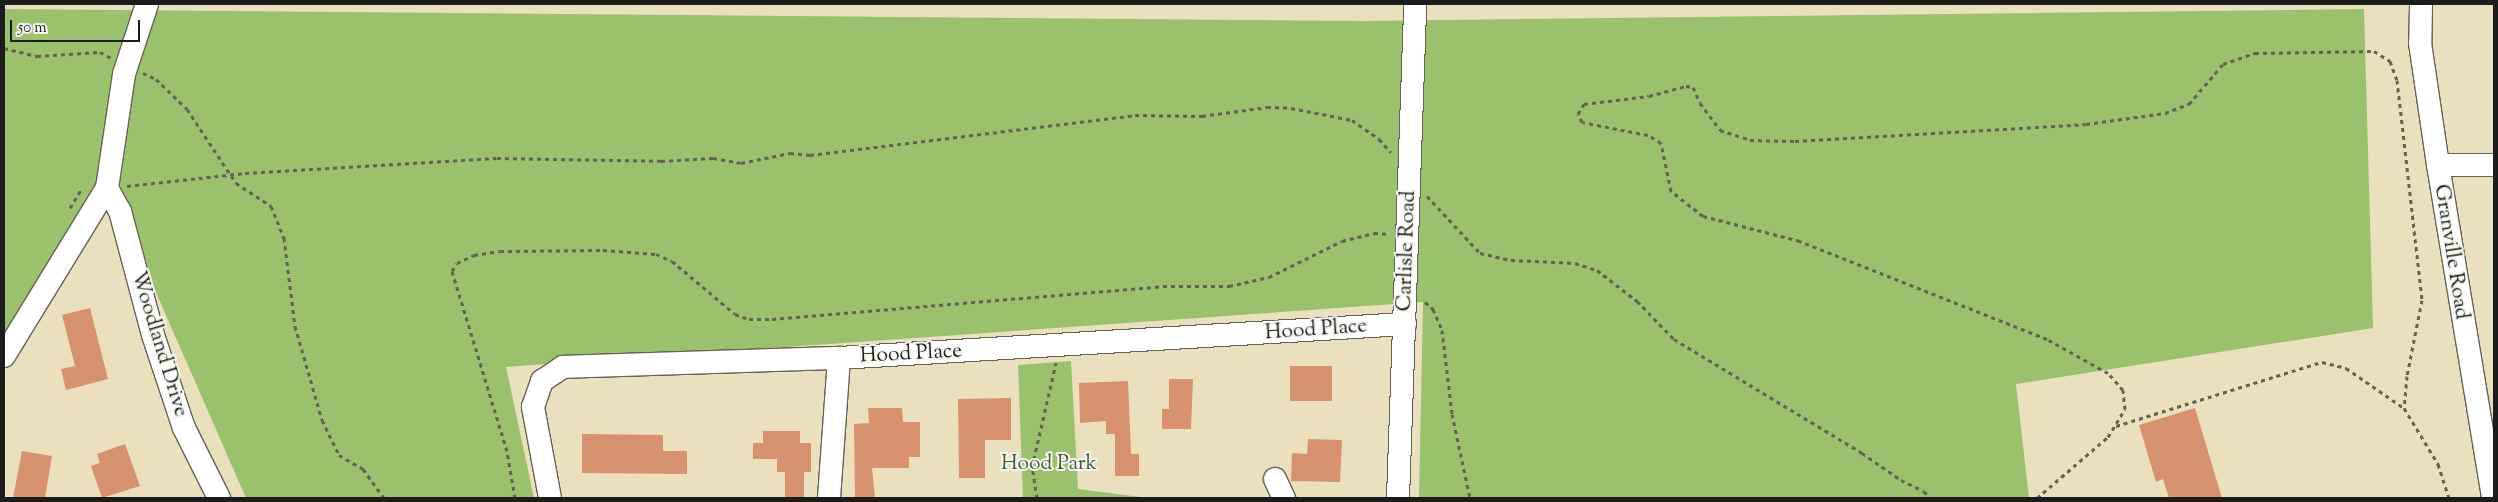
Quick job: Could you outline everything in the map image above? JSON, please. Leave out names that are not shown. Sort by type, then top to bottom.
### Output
[{"type":"street","points":[[4,356],[106,188],[115,116],[127,67],[147,4]]},
{"type":"street","name":"Carlisle Road","points":[[1398,498],[1415,4]]},
{"type":"street","name":"Granville Road","points":[[2420,4],[2420,43],[2438,166],[2493,498]]},
{"type":"street","points":[[2438,166],[2494,165]]},
{"type":"street","name":"Woodland Drive","points":[[106,188],[120,211],[153,335],[182,420],[219,498]]},
{"type":"street","name":"Hood Place","points":[[550,498],[533,407],[542,381],[563,367],[839,358],[1405,324]]},
{"type":"street","points":[[829,498],[839,358]]},
{"type":"path","points":[[4,48],[38,56],[100,52],[127,67],[156,79],[187,109],[236,183],[271,206],[284,238],[296,326],[322,420],[339,454],[363,469],[384,498]]},
{"type":"path","points":[[2037,498],[2108,437],[2125,409],[2123,390],[2108,373],[2047,339],[1800,241],[1703,216],[1671,191],[1661,143],[1648,135],[1582,122],[1578,114],[1584,104],[1649,96],[1686,86],[1693,87],[1700,103],[1720,130],[1750,140],[1805,140],[2086,124],[2165,113],[2189,104],[2223,64],[2255,53],[2374,51],[2390,61],[2396,80],[2422,300],[2407,376],[2404,408]]},
{"type":"path","points":[[106,188],[230,174],[497,158],[661,161],[713,158],[741,163],[790,153],[810,155],[1135,115],[1202,116],[1267,108],[1292,108],[1352,120],[1379,139],[1480,253],[1511,260],[1575,263],[1597,270],[1637,301],[1674,339],[1862,452],[1901,480],[1924,492],[1929,498]]},
{"type":"path","points":[[514,498],[507,451],[452,271],[457,263],[474,255],[500,251],[603,250],[656,254],[672,261],[735,314],[749,319],[772,319],[1163,286],[1229,286],[1269,277],[1342,241],[1374,233],[1408,236]]},
{"type":"path","points":[[1406,298],[1424,302],[1433,309],[1442,330],[1452,414],[1470,498]]},
{"type":"path","points":[[1037,498],[1032,467],[1061,346]]},
{"type":"path","points":[[2115,426],[2322,362],[2346,368],[2404,408],[2438,464],[2449,498]]},
{"type":"green space","points":[[4,9],[1365,21],[2364,9],[2373,328],[2016,384],[2029,498],[1419,498],[1423,302],[506,367],[534,498],[246,498],[116,201],[57,246],[4,342]]},
{"type":"green space","name":"Hood Park","points":[[1071,361],[1078,489],[1148,498],[1023,498],[1018,365]]},
{"type":"building","points":[[90,308],[108,379],[66,390],[61,369],[75,366],[62,315]]},
{"type":"building","points":[[1290,366],[1332,366],[1332,401],[1290,401]]},
{"type":"building","points":[[1169,379],[1193,379],[1191,429],[1162,429],[1162,409],[1169,409]]},
{"type":"building","points":[[1128,381],[1131,454],[1139,454],[1139,476],[1115,476],[1115,434],[1106,434],[1106,421],[1080,423],[1079,383]]},
{"type":"building","points":[[1011,398],[1011,440],[985,440],[985,478],[959,478],[958,399]]},
{"type":"building","points":[[868,408],[902,408],[903,422],[920,422],[920,457],[909,457],[909,468],[872,468],[875,498],[855,498],[854,424],[869,423]]},
{"type":"building","points":[[2195,408],[2222,498],[2169,498],[2163,479],[2156,482],[2139,425]]},
{"type":"building","points":[[763,431],[800,431],[800,443],[811,443],[811,472],[804,472],[804,498],[785,498],[785,472],[777,472],[777,459],[753,459],[753,443],[763,443]]},
{"type":"building","points":[[582,434],[663,435],[663,451],[687,451],[687,474],[582,473]]},
{"type":"building","points":[[1308,439],[1342,440],[1340,482],[1291,481],[1292,453],[1307,454]]},
{"type":"building","points":[[125,444],[140,486],[102,498],[91,466],[100,463],[97,454]]},
{"type":"building","points":[[22,451],[52,456],[45,498],[13,498]]}]
